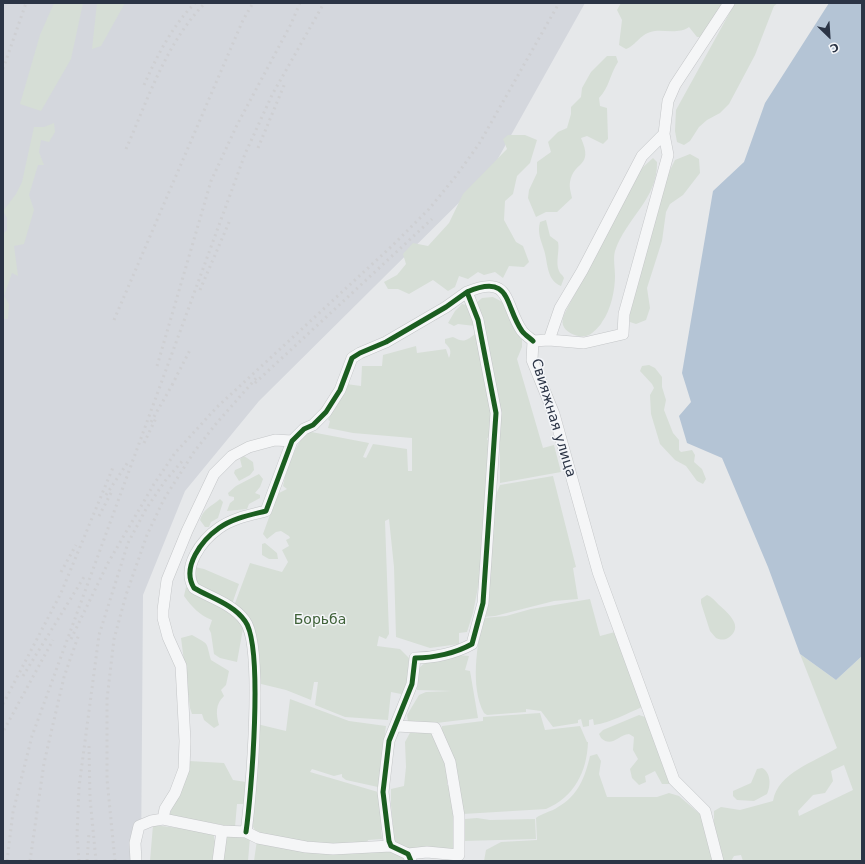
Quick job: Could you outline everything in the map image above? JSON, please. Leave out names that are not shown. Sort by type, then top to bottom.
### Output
[{"type":"street","name":"Свияжная улица","points":[[718,861],[705,811],[674,780],[598,572],[554,414],[532,360],[533,342],[549,340],[584,344],[623,334],[624,314],[668,154],[664,134],[668,101],[675,85],[729,3]]},
{"type":"street","points":[[549,340],[560,308],[582,271],[642,156],[664,134]]},
{"type":"street","points":[[246,832],[251,793],[255,680],[251,633],[245,620],[232,609],[194,588],[191,583],[189,573],[191,563],[198,552],[219,528],[238,518],[266,512],[292,441],[304,429],[313,425],[326,412],[340,390],[352,358],[386,342],[446,308],[468,292],[484,285],[496,287],[506,297],[522,331],[533,342]]},
{"type":"street","points":[[392,846],[384,792],[389,741],[412,684],[415,658],[424,658],[449,652],[472,644],[483,602],[496,413],[478,320],[468,292]]},
{"type":"street","points":[[163,819],[165,809],[175,793],[184,769],[185,741],[181,666],[168,637],[163,610],[167,580],[187,531],[214,474],[232,456],[249,446],[276,440],[292,441]]},
{"type":"street","points":[[136,861],[135,843],[139,826],[151,821],[163,819],[222,831],[246,832],[258,838],[306,847],[333,849],[392,846],[410,857],[427,852],[459,855],[459,816],[450,762],[435,728],[396,726]]},
{"type":"street","points":[[218,861],[222,831]]},
{"type":"shaded area","points":[[3,3],[585,3],[491,171],[259,401],[185,491],[143,595],[141,861],[3,861]]},
{"type":"green space","points":[[54,3],[83,3],[71,59],[41,111],[20,104],[40,35]]},
{"type":"green space","points":[[97,3],[125,3],[101,46],[92,49]]},
{"type":"green space","points":[[621,3],[724,3],[702,37],[697,37],[689,27],[677,31],[655,31],[646,34],[626,49],[619,45],[622,20],[617,10]]},
{"type":"green space","points":[[735,3],[778,3],[774,6],[755,55],[729,104],[720,113],[707,120],[699,127],[690,141],[684,145],[677,142],[675,131],[676,110]]},
{"type":"green space","points":[[607,56],[616,56],[618,62],[605,90],[599,98],[600,106],[607,108],[608,139],[603,144],[587,136],[581,138],[585,154],[582,163],[572,175],[570,188],[572,198],[557,212],[546,212],[536,217],[528,198],[529,190],[537,173],[537,162],[551,152],[548,142],[558,132],[567,128],[571,114],[571,107],[581,97],[582,88],[591,72]]},
{"type":"green space","points":[[54,123],[55,132],[49,142],[41,140],[39,152],[44,165],[38,165],[29,195],[34,210],[24,244],[14,246],[18,276],[12,273],[4,296],[9,304],[8,319],[3,319],[3,234],[7,230],[7,218],[3,211],[16,194],[22,182],[34,127],[44,127]]},
{"type":"green space","points":[[508,135],[525,135],[537,140],[530,163],[517,176],[513,194],[505,201],[504,220],[516,242],[523,246],[529,262],[524,267],[509,266],[503,278],[495,272],[484,275],[478,272],[468,279],[459,276],[455,287],[448,291],[433,280],[409,294],[398,289],[388,289],[384,282],[397,275],[406,264],[403,254],[413,243],[428,246],[449,223],[463,194],[507,149],[503,139]]},
{"type":"green space","points":[[690,154],[699,159],[700,173],[683,195],[670,204],[666,212],[662,241],[647,288],[650,308],[646,320],[636,324],[630,322],[629,314],[668,174],[675,160]]},
{"type":"green space","points":[[653,158],[657,162],[656,175],[652,187],[647,198],[626,228],[615,251],[614,287],[608,312],[600,325],[591,334],[586,336],[574,335],[567,331],[563,325],[565,312],[642,168]]},
{"type":"green space","points":[[546,220],[550,236],[558,242],[558,268],[559,272],[564,278],[561,286],[553,280],[550,275],[540,236],[540,222]]},
{"type":"green space","points":[[493,297],[506,304],[517,333],[522,339],[522,347],[517,359],[543,448],[554,445],[561,472],[500,483],[500,413],[476,303],[482,298]]},
{"type":"green space","points":[[462,304],[470,306],[475,326],[458,324],[454,326],[448,323],[455,311]]},
{"type":"green space","name":"Борьба","points":[[475,334],[491,400],[492,432],[487,439],[490,443],[479,582],[473,613],[467,632],[459,633],[459,644],[430,648],[396,637],[394,567],[389,519],[385,521],[389,634],[386,639],[379,636],[377,646],[400,649],[409,658],[406,695],[391,692],[388,720],[345,717],[315,705],[318,682],[314,682],[311,700],[286,690],[257,683],[256,667],[234,606],[250,563],[282,572],[288,562],[282,550],[289,546],[286,540],[290,538],[289,536],[281,531],[276,532],[267,539],[263,534],[276,498],[279,493],[287,489],[283,486],[289,464],[306,431],[369,443],[363,457],[366,458],[373,444],[407,449],[408,471],[412,471],[412,438],[353,433],[328,428],[330,421],[328,420],[346,384],[361,386],[362,366],[382,366],[383,355],[416,346],[417,353],[446,349],[449,358],[450,351],[445,343],[445,339],[453,337],[462,341]]},
{"type":"green space","points":[[649,365],[655,368],[662,377],[662,387],[666,400],[664,410],[673,433],[679,440],[679,450],[681,452],[692,450],[695,455],[694,462],[702,469],[706,479],[703,484],[697,481],[686,466],[675,460],[660,444],[651,414],[650,395],[654,388],[640,371],[642,366]]},
{"type":"green space","points":[[244,456],[253,462],[254,470],[250,475],[239,481],[234,473],[235,470],[242,467],[240,459]]},
{"type":"green space","points":[[259,474],[263,479],[260,487],[255,493],[260,495],[260,498],[249,504],[247,509],[227,511],[230,503],[234,500],[234,497],[229,496],[228,493],[236,486]]},
{"type":"green space","points":[[553,476],[576,567],[573,568],[578,599],[554,601],[495,616],[484,617],[491,563],[496,495],[500,485]]},
{"type":"green space","points":[[220,499],[223,502],[218,518],[211,522],[209,527],[205,527],[200,520],[201,516]]},
{"type":"green space","points":[[265,543],[277,553],[278,559],[269,559],[262,555],[262,544]]},
{"type":"green space","points":[[195,567],[204,569],[239,584],[232,604],[195,583]]},
{"type":"green space","points":[[186,587],[206,599],[223,606],[244,623],[237,662],[220,658],[214,654],[209,629],[212,620],[200,613],[187,600],[184,596]]},
{"type":"green space","points":[[707,595],[727,612],[733,620],[735,629],[733,634],[728,638],[722,640],[716,638],[710,631],[701,603],[701,599]]},
{"type":"green space","points":[[590,599],[600,636],[615,632],[642,707],[619,718],[601,724],[594,725],[593,719],[589,720],[589,726],[583,727],[581,719],[578,720],[578,723],[553,727],[541,711],[526,709],[526,712],[487,715],[484,713],[477,691],[476,679],[477,653],[483,618],[506,616],[531,609]]},
{"type":"green space","points":[[192,635],[206,644],[211,660],[229,671],[226,685],[221,690],[224,696],[219,702],[218,706],[217,717],[219,725],[214,728],[204,720],[202,714],[192,714],[190,708],[181,638]]},
{"type":"green space","points":[[800,654],[836,680],[862,656],[862,861],[743,861],[741,855],[734,856],[731,861],[721,861],[714,828],[714,811],[721,807],[740,810],[773,801],[776,791],[782,782],[790,775],[837,748]],"holes":[[[844,765],[853,790],[799,816],[798,811],[813,795],[825,793],[833,781],[831,771]]]},
{"type":"green space","points":[[449,656],[469,656],[465,670],[470,671],[478,718],[428,724],[408,722],[407,715],[419,695],[426,692],[452,691],[417,690],[419,668],[430,660],[436,658]]},
{"type":"green space","points":[[290,699],[349,721],[386,726],[378,787],[346,780],[342,777],[342,774],[334,776],[312,769],[310,772],[378,792],[386,828],[381,830],[382,839],[368,840],[367,843],[308,844],[256,832],[252,825],[257,724],[286,731]]},
{"type":"green space","points":[[540,713],[545,730],[580,726],[588,742],[582,773],[571,790],[564,798],[546,809],[463,814],[441,734],[442,726],[483,721],[483,717]]},
{"type":"green space","points":[[639,715],[648,718],[671,779],[669,784],[662,784],[655,771],[645,776],[646,782],[639,785],[632,778],[630,769],[638,759],[633,750],[634,737],[629,734],[608,742],[601,738],[599,734],[603,730]]},
{"type":"green space","points":[[411,731],[432,733],[447,768],[447,785],[452,785],[453,817],[457,817],[458,850],[407,848],[396,843],[394,838],[391,789],[404,786],[406,767],[405,742]]},
{"type":"green space","points":[[597,754],[601,761],[599,774],[607,797],[657,797],[669,793],[679,796],[702,816],[715,861],[484,861],[486,850],[501,842],[537,840],[536,818],[565,803],[576,792],[586,771],[590,756]]},
{"type":"green space","points":[[189,761],[224,763],[233,780],[246,782],[244,804],[237,804],[235,827],[169,816]]},
{"type":"green space","points":[[762,768],[769,776],[769,787],[767,794],[754,801],[737,800],[733,796],[733,791],[751,783],[757,769]]},
{"type":"green space","points":[[477,818],[490,820],[535,819],[536,839],[463,841],[463,823],[465,819]]},
{"type":"green space","points":[[153,825],[213,832],[216,846],[214,861],[150,861]]},
{"type":"green space","points":[[229,834],[250,837],[248,861],[222,861],[225,840]]},
{"type":"green space","points":[[257,840],[389,850],[405,855],[407,861],[254,861]]},
{"type":"water","points":[[829,3],[862,3],[862,656],[836,680],[800,654],[768,567],[722,458],[687,443],[679,416],[691,402],[682,373],[713,191],[744,162],[765,103]]},
{"type":"railway","points":[[3,69],[26,3]]},
{"type":"railway","points":[[144,85],[154,63],[172,31],[195,3]]},
{"type":"railway","points":[[126,149],[159,72],[179,36],[205,3]]},
{"type":"railway","points":[[114,320],[243,20],[253,3]]},
{"type":"railway","points":[[157,366],[211,181],[237,125],[291,24],[300,3]]},
{"type":"railway","points":[[7,861],[13,812],[32,736],[245,154],[272,95],[324,3]]},
{"type":"railway","points":[[71,639],[108,563],[154,484],[175,453],[216,408],[393,245],[429,209],[456,176],[479,144],[559,3]]},
{"type":"railway","points":[[258,148],[285,83]]},
{"type":"railway","points":[[255,383],[432,219]]},
{"type":"railway","points":[[200,290],[230,220]]},
{"type":"railway","points":[[172,385],[191,348]]},
{"type":"railway","points":[[115,861],[107,779],[107,699],[114,639],[126,595],[147,535],[164,499],[194,452],[215,425],[258,376]]},
{"type":"railway","points":[[151,422],[175,380]]},
{"type":"railway","points":[[144,443],[156,418]]},
{"type":"railway","points":[[79,861],[77,836],[79,787],[99,635],[128,543],[146,509],[165,481],[184,459]]},
{"type":"railway","points":[[106,495],[128,462]]},
{"type":"railway","points":[[3,704],[61,593],[114,465]]},
{"type":"railway","points":[[99,516],[112,491]]},
{"type":"railway","points":[[61,572],[76,545]]},
{"type":"railway","points":[[23,676],[84,577]]},
{"type":"railway","points":[[30,861],[44,763],[64,677],[79,634]]},
{"type":"railway","points":[[4,730],[53,640]]},
{"type":"railway","points":[[89,746],[90,798],[96,861]]},
{"type":"railway","points":[[87,861],[89,832]]},
{"type":"cycle path","points":[[411,861],[408,854],[391,846],[389,841],[383,792],[389,741],[412,684],[415,658],[445,654],[472,644],[483,603],[496,413],[478,320],[467,292],[482,287],[492,286],[499,289],[509,302],[516,321],[522,331],[533,341]]},
{"type":"cycle path","points":[[246,832],[251,788],[255,690],[254,660],[251,636],[245,621],[240,615],[228,606],[194,588],[190,571],[195,555],[206,539],[219,528],[236,519],[266,511],[292,441],[304,429],[313,425],[326,412],[340,390],[352,358],[386,342],[446,307],[467,292]]}]
